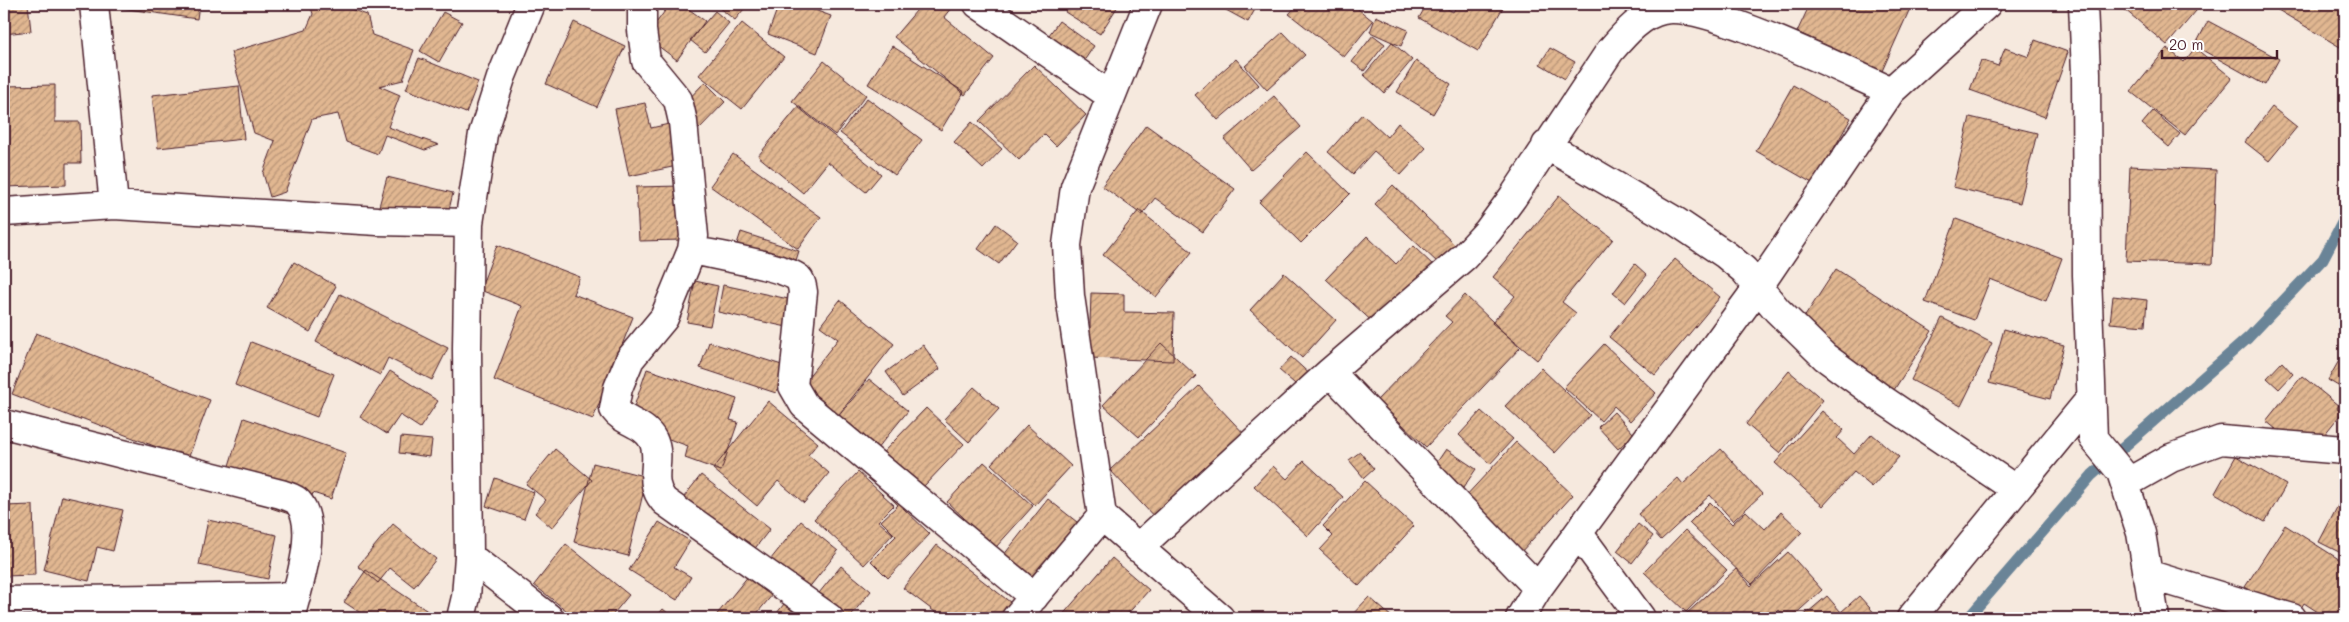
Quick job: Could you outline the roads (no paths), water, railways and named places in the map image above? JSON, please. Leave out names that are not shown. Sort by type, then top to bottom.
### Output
[{"type":"street","points":[[94,4],[114,205]]},
{"type":"street","points":[[461,618],[466,597],[469,556],[467,349],[469,223],[483,134],[501,78],[531,4]]},
{"type":"street","points":[[642,4],[643,50],[646,61],[678,100],[683,122],[694,236],[692,250],[664,318],[630,359],[618,388],[614,409],[617,414],[640,425],[654,442],[654,481],[658,493],[664,501],[829,618]]},
{"type":"street","points":[[978,4],[1111,96]]},
{"type":"street","points":[[1148,4],[1075,187],[1067,246],[1070,296],[1102,516],[1220,618]]},
{"type":"street","points":[[1520,618],[1538,588],[1759,286],[1891,91],[1986,4]]},
{"type":"street","points":[[2083,4],[2086,73],[2086,275],[2093,438],[2123,478],[2141,533],[2156,618]]},
{"type":"street","points":[[1138,548],[1330,372],[1464,257],[1493,224],[1610,51],[1627,31],[1663,10],[1695,11],[1744,27],[1891,91]]},
{"type":"street","points":[[1546,145],[1676,222],[1726,255],[1759,286],[1777,310],[1825,357],[1882,399],[2015,489]]},
{"type":"street","points":[[4,212],[114,205],[378,221],[469,223]]},
{"type":"street","points":[[692,250],[776,269],[791,273],[798,278],[802,284],[803,292],[793,386],[804,405],[1034,597]]},
{"type":"street","points":[[1330,372],[1538,588]]},
{"type":"street","points":[[1911,618],[2091,398]]},
{"type":"street","points":[[4,424],[281,494],[298,501],[307,518],[308,538],[293,608],[4,601]]},
{"type":"street","points":[[2123,478],[2221,440],[2345,450]]},
{"type":"street","points":[[1016,618],[1102,516]]},
{"type":"street","points":[[1579,534],[1641,618]]},
{"type":"street","points":[[469,556],[549,618]]},
{"type":"street","points":[[2147,574],[2292,618]]},
{"type":"waterway","points":[[1968,618],[2092,475],[2248,338],[2323,259],[2345,217]]}]
